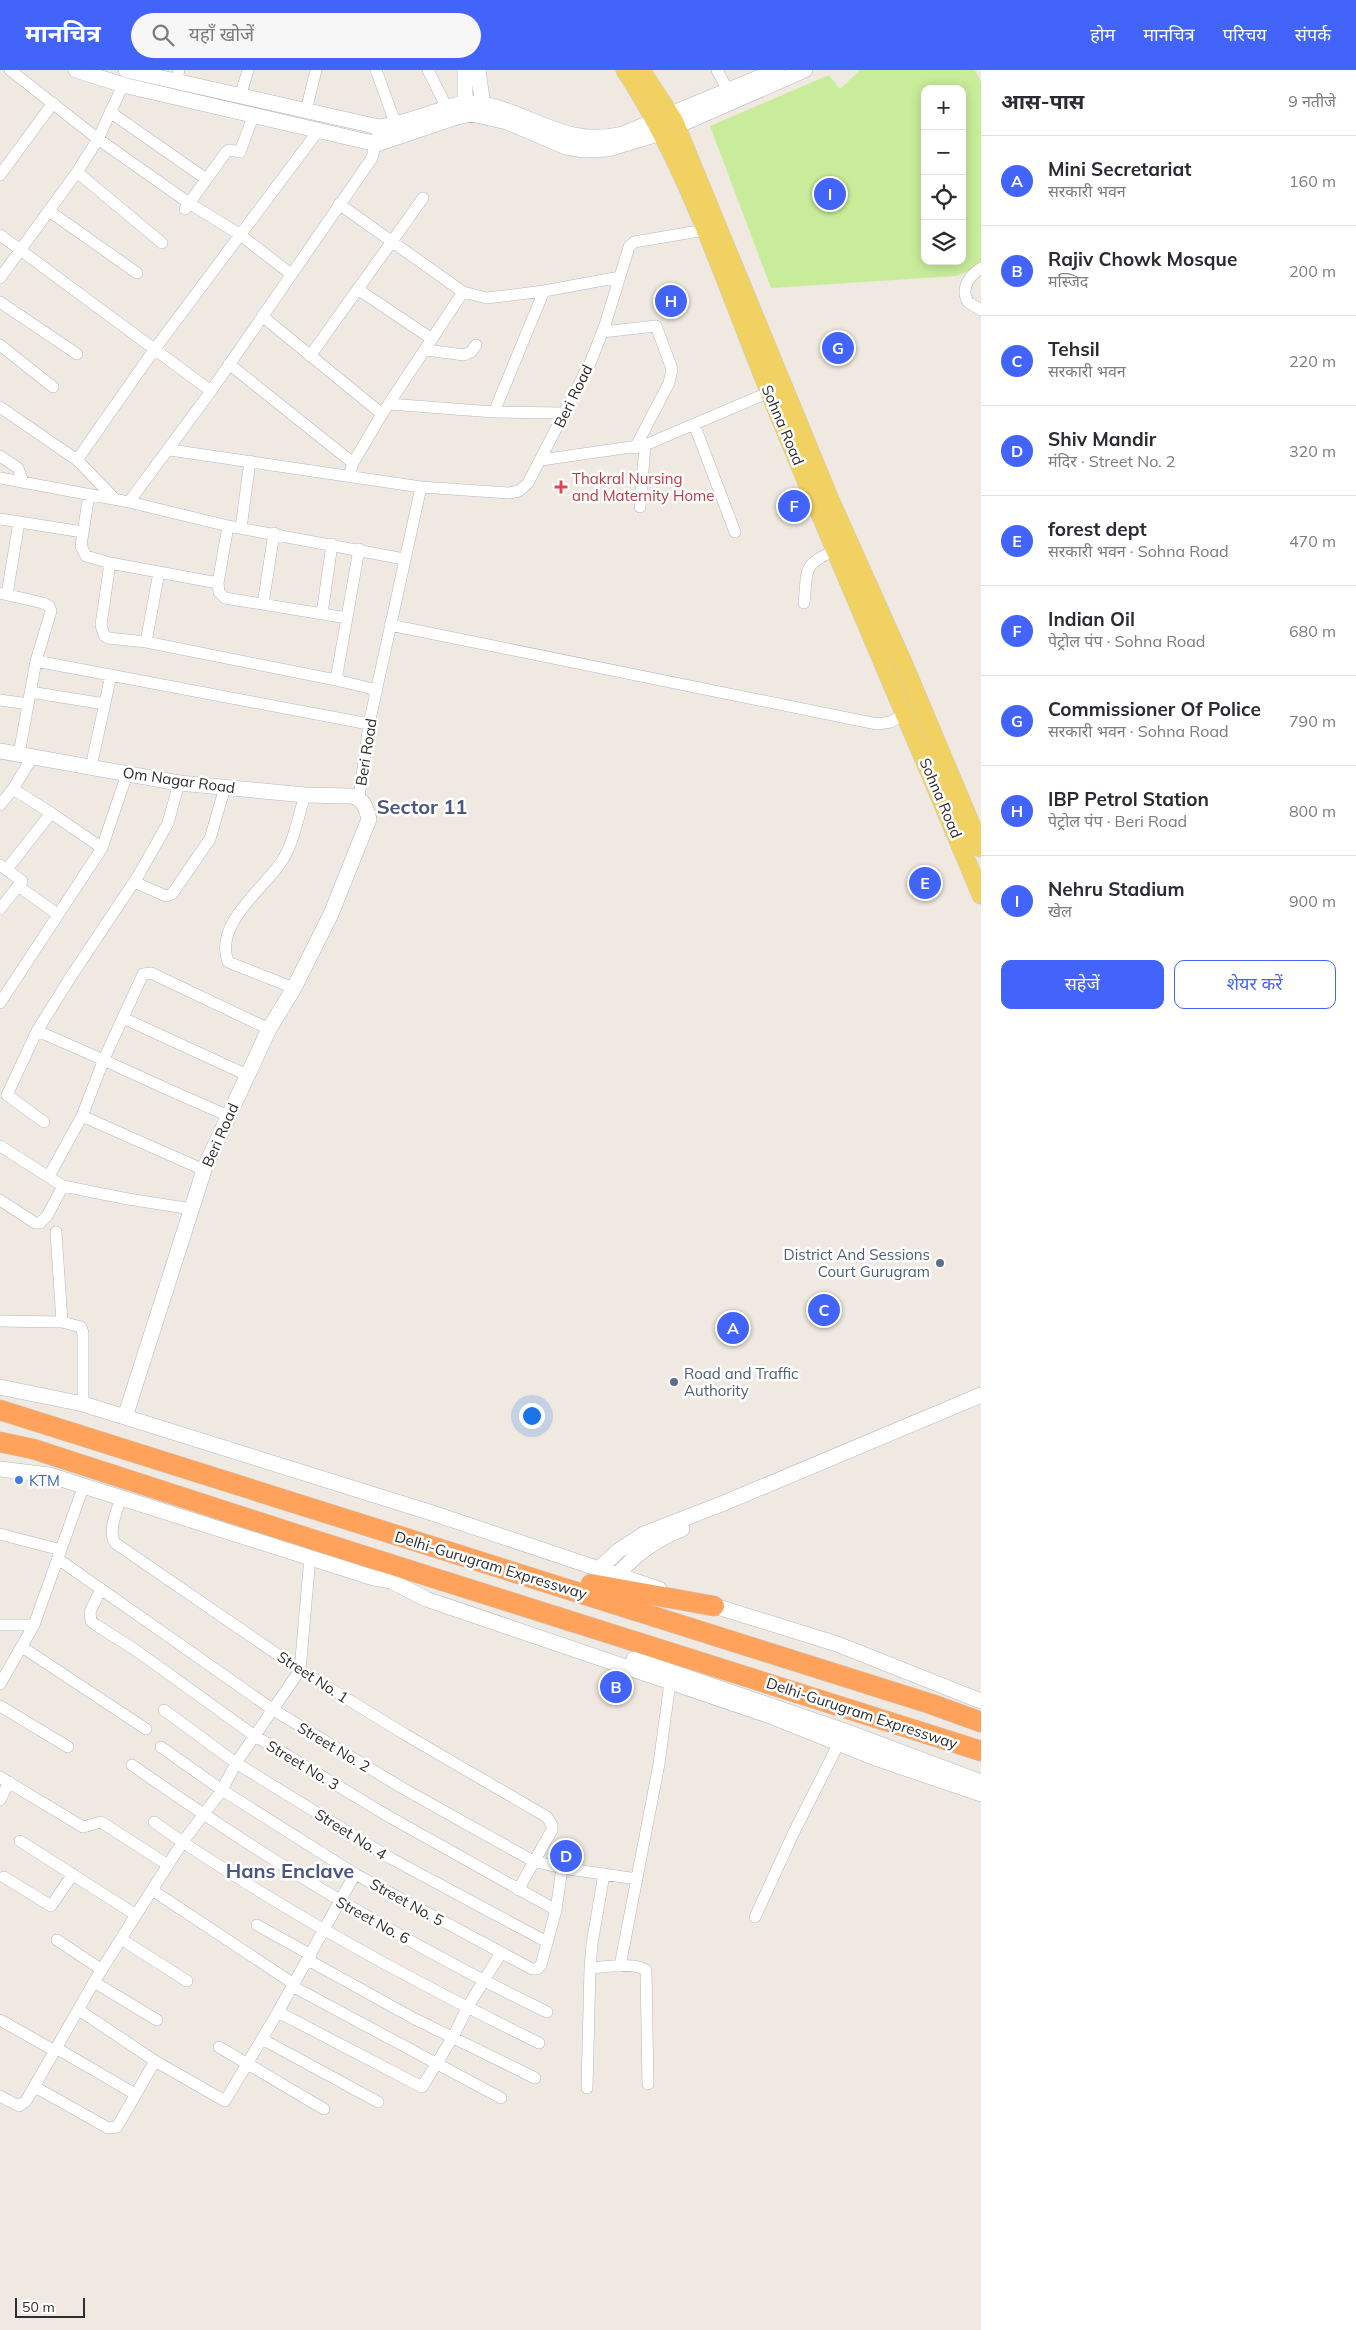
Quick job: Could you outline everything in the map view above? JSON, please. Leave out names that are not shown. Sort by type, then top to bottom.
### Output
[{"type":"highway","name":"Delhi-Gurugram Expressway","points":[[0,1410],[931,1704],[981,1722]]},
{"type":"highway","name":"Delhi-Gurugram Expressway","points":[[0,1442],[33,1449],[981,1752]]},
{"type":"highway","points":[[407,1539],[470,1548],[605,1588],[714,1606]]},
{"type":"main road","points":[[76,70],[123,85],[247,105],[306,111],[379,128],[447,108],[505,110],[561,139],[566,147],[584,150],[608,149],[666,124],[805,70]]},
{"type":"main road","points":[[126,70],[177,76],[247,105],[318,131],[377,144],[465,109]]},
{"type":"main road","points":[[465,70],[465,109]]},
{"type":"main road","points":[[478,70],[484,110]]},
{"type":"main road","name":"Sohna Road","points":[[625,70],[666,124],[705,230],[904,665],[981,848]]},
{"type":"main road","name":"Sohna Road","points":[[640,70],[666,124],[750,325],[770,392],[834,551],[905,713],[981,895]]},
{"type":"main road","points":[[666,124],[770,71]]},
{"type":"main road","name":"Om Nagar Road","points":[[0,751],[179,782],[305,795],[352,796],[359,798]]},
{"type":"main road","name":"Beri Road","points":[[125,1417],[204,1170],[269,1029],[294,988],[331,914],[369,819],[366,806],[359,798]]},
{"type":"main road","points":[[0,1387],[83,1404],[429,1512],[598,1570],[837,1644],[981,1701]]},
{"type":"main road","points":[[598,1570],[618,1551],[644,1534],[981,1395]]},
{"type":"main road","points":[[617,1575],[634,1556],[665,1536],[981,1405]]},
{"type":"main road","points":[[0,1469],[49,1475],[84,1485],[374,1578],[391,1581],[435,1602],[671,1676],[780,1719],[981,1782]]},
{"type":"main road","points":[[362,1555],[391,1581]]},
{"type":"main road","points":[[842,1737],[981,1794]]},
{"type":"street","points":[[10,70],[187,206],[239,234],[291,274]]},
{"type":"street","points":[[187,206],[228,150],[240,152],[247,105],[248,70]]},
{"type":"street","points":[[306,111],[316,70]]},
{"type":"street","points":[[376,70],[396,124]]},
{"type":"street","points":[[428,70],[447,108]]},
{"type":"street","points":[[717,70],[728,91]]},
{"type":"street","points":[[0,278],[77,172],[98,139],[123,85]]},
{"type":"street","points":[[0,175],[54,103]]},
{"type":"street","points":[[110,112],[206,179]]},
{"type":"street","points":[[129,502],[170,450],[372,158],[377,144],[379,128]]},
{"type":"street","points":[[77,460],[154,350],[318,131]]},
{"type":"street","points":[[77,172],[162,243]]},
{"type":"street","points":[[310,356],[423,198]]},
{"type":"street","points":[[340,204],[462,292],[486,298],[544,291],[620,277]]},
{"type":"street","points":[[49,211],[137,273]]},
{"type":"street","name":"Beri Road","points":[[359,798],[370,724],[421,487],[509,493],[519,491],[528,483],[565,413],[602,332],[629,247],[634,242],[705,230]]},
{"type":"street","points":[[0,235],[211,391]]},
{"type":"street","points":[[981,268],[967,280],[965,290],[968,302],[981,310]]},
{"type":"street","points":[[359,290],[432,339]]},
{"type":"street","points":[[494,412],[544,291]]},
{"type":"street","points":[[349,476],[353,463],[386,409],[462,292]]},
{"type":"street","points":[[0,302],[76,354]]},
{"type":"street","points":[[262,316],[310,356],[386,409],[565,413]]},
{"type":"street","points":[[602,332],[656,326],[672,369],[669,384],[640,447],[640,508]]},
{"type":"street","points":[[0,345],[54,386]]},
{"type":"street","points":[[426,350],[464,355],[471,352],[476,345]]},
{"type":"street","points":[[229,364],[353,463]]},
{"type":"street","points":[[541,460],[640,447],[770,392]]},
{"type":"street","points":[[0,407],[27,421],[77,460],[115,499]]},
{"type":"street","points":[[694,424],[736,532]]},
{"type":"street","points":[[170,450],[421,487]]},
{"type":"street","points":[[0,456],[18,468],[24,482]]},
{"type":"street","points":[[241,528],[250,461]]},
{"type":"street","points":[[0,478],[115,499],[228,526],[274,533],[404,559]]},
{"type":"street","points":[[89,494],[82,546],[86,556],[110,563],[218,582]]},
{"type":"street","points":[[0,518],[83,532]]},
{"type":"street","points":[[0,805],[13,789],[26,755],[28,704],[36,661],[50,608],[42,603],[4,593],[19,522]]},
{"type":"street","points":[[228,526],[218,582],[219,592],[225,598],[347,618]]},
{"type":"street","points":[[263,604],[274,533]]},
{"type":"street","points":[[322,614],[332,544]]},
{"type":"street","points":[[336,680],[359,549]]},
{"type":"street","points":[[804,602],[809,566],[816,558],[834,551]]},
{"type":"street","points":[[110,563],[101,624],[104,635],[108,638],[146,642],[377,690]]},
{"type":"street","points":[[146,642],[159,572]]},
{"type":"street","points":[[390,625],[877,724],[891,722],[905,713]]},
{"type":"street","points":[[36,661],[370,724]]},
{"type":"street","points":[[91,767],[111,675]]},
{"type":"street","points":[[30,692],[105,704]]},
{"type":"street","points":[[0,700],[28,704]]},
{"type":"street","points":[[1,1000],[102,848],[127,774]]},
{"type":"street","points":[[44,1122],[4,1093],[70,978],[134,882],[168,822],[179,782]]},
{"type":"street","points":[[134,882],[166,896],[172,894],[210,839],[225,787]]},
{"type":"street","points":[[13,789],[102,848]]},
{"type":"street","points":[[294,988],[228,962],[225,953],[229,930],[255,892],[282,862],[289,849],[305,795]]},
{"type":"street","points":[[0,910],[21,879],[3,867],[51,813]]},
{"type":"street","points":[[18,886],[57,914]]},
{"type":"street","points":[[49,1176],[82,1116],[104,1058],[139,979],[146,973],[152,973],[269,1029]]},
{"type":"street","points":[[123,1018],[247,1075]]},
{"type":"street","points":[[38,1031],[104,1058],[186,1098],[229,1116]]},
{"type":"street","points":[[82,1116],[156,1151],[204,1170]]},
{"type":"street","points":[[0,1146],[63,1186],[128,1200],[192,1209]]},
{"type":"street","points":[[0,1200],[35,1223],[40,1223],[47,1216],[63,1186]]},
{"type":"street","points":[[56,1232],[62,1322]]},
{"type":"street","points":[[0,1321],[62,1322],[78,1325],[83,1329],[83,1404]]},
{"type":"street","points":[[0,1684],[34,1626],[84,1485]]},
{"type":"street","name":"Street No. 1","points":[[122,1497],[113,1529],[112,1538],[115,1542],[300,1670],[406,1735],[547,1817],[552,1825],[552,1830],[532,1862]]},
{"type":"street","points":[[0,1534],[59,1555]]},
{"type":"street","name":"Street No. 2","points":[[59,1555],[101,1589],[272,1709],[404,1789],[532,1862],[637,1878]]},
{"type":"street","points":[[0,2096],[19,2106],[23,2105],[94,1982],[136,1915],[182,1843],[222,1790],[236,1763],[300,1670],[310,1556]]},
{"type":"street","name":"Street No. 3","points":[[101,1589],[90,1612],[91,1622],[134,1649],[255,1736],[518,1890],[556,1910]]},
{"type":"street","points":[[0,1625],[34,1626]]},
{"type":"street","points":[[22,1647],[146,1729]]},
{"type":"street","points":[[620,1966],[659,1764],[671,1676]]},
{"type":"street","points":[[0,1706],[68,1747]]},
{"type":"street","name":"Street No. 4","points":[[164,1710],[236,1763],[392,1859],[546,1942]]},
{"type":"street","points":[[754,1917],[842,1737]]},
{"type":"street","name":"Street No. 5","points":[[161,1747],[222,1790],[355,1874],[532,1969],[540,1967],[546,1942]]},
{"type":"street","name":"Street No. 6","points":[[132,1765],[203,1815],[338,1901],[484,1981],[547,2012]]},
{"type":"street","points":[[0,1800],[5,1780],[83,1827],[101,1822],[168,1865]]},
{"type":"street","points":[[154,1822],[182,1843],[323,1930],[467,2008],[539,2043]]},
{"type":"street","points":[[20,1842],[136,1915]]},
{"type":"street","points":[[518,1890],[532,1862]]},
{"type":"street","points":[[546,1942],[556,1910],[562,1868]]},
{"type":"street","points":[[4,1877],[51,1906],[73,1874]]},
{"type":"street","points":[[79,2010],[155,2061],[223,2101],[226,2100],[249,2064],[338,1901],[355,1874]]},
{"type":"street","points":[[588,2088],[590,1968],[604,1874]]},
{"type":"street","points":[[152,1890],[293,1985],[501,2098]]},
{"type":"street","points":[[257,1925],[413,2018],[535,2078]]},
{"type":"street","points":[[121,1939],[187,1980]]},
{"type":"street","points":[[58,1940],[102,1970]]},
{"type":"street","points":[[278,2012],[420,2087],[424,2086],[453,2037],[467,2008],[501,1953]]},
{"type":"street","points":[[590,1968],[620,1966],[642,1967],[646,1970],[648,2084]]},
{"type":"street","points":[[94,1982],[157,2020]]},
{"type":"street","points":[[0,2020],[135,2094]]},
{"type":"street","points":[[262,2039],[378,2102]]},
{"type":"street","points":[[219,2047],[324,2109]]},
{"type":"street","points":[[35,2087],[108,2128],[118,2127],[155,2061]]},
{"type":"green space","points":[[860,70],[975,70],[981,82],[981,266],[956,276],[771,288],[710,126],[829,75],[840,89]]},
{"type":"place","name":"Nehru Stadium","points":[[830,194]]},
{"type":"place","name":"IBP Petrol Station","points":[[671,301]]},
{"type":"place","name":"Commissioner Of Police","points":[[838,348]]},
{"type":"place","name":"Thakral Nursing and Maternity Home","points":[[561,487]]},
{"type":"place","name":"Indian Oil","points":[[794,506]]},
{"type":"place","name":"forest dept","points":[[925,883]]},
{"type":"place","name":"District And Sessions Court Gurugram","points":[[940,1263]]},
{"type":"place","name":"Tehsil","points":[[824,1310]]},
{"type":"place","name":"Mini Secretariat","points":[[733,1328]]},
{"type":"place","name":"Road and Traffic Authority","points":[[674,1382]]},
{"type":"place","name":"KTM","points":[[19,1480]]},
{"type":"place","name":"Rajiv Chowk Mosque","points":[[616,1687]]},
{"type":"place","name":"Shiv Mandir","points":[[566,1856]]},
{"type":"district","name":"Sector 11","points":[[422,806]]},
{"type":"district","name":"Hans Enclave","points":[[290,1870]]}]
